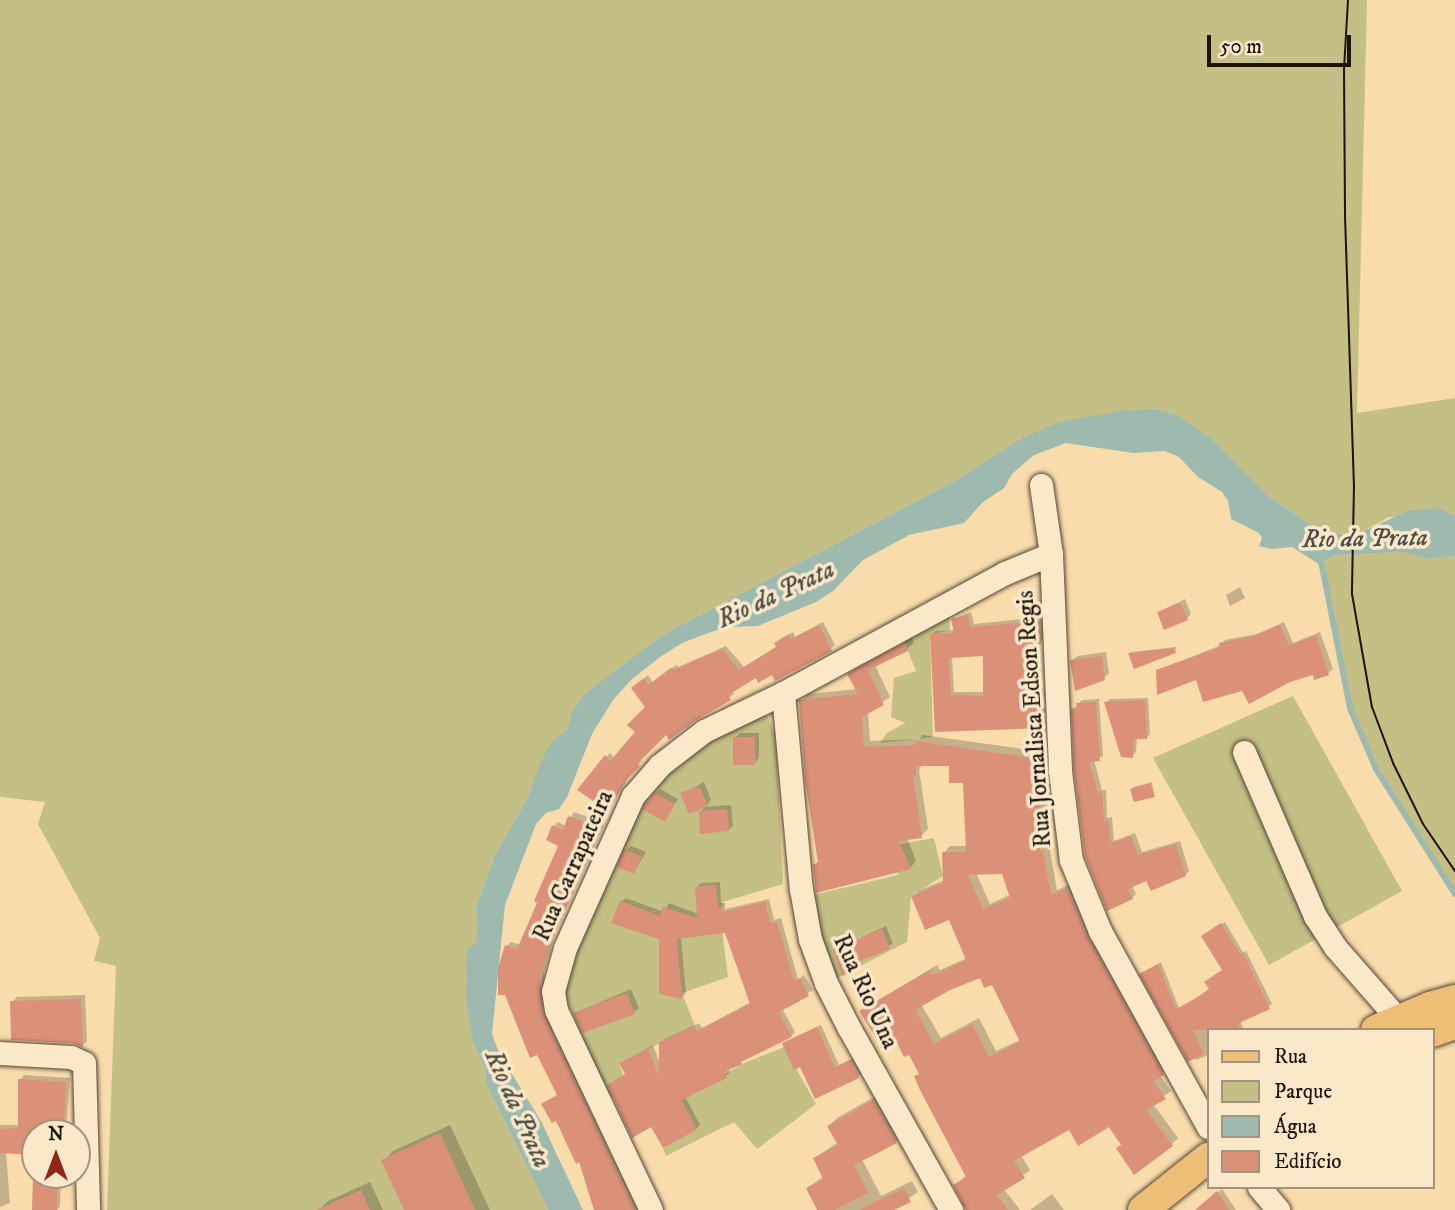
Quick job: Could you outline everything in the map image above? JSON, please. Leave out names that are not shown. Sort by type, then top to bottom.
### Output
[{"type":"main road","points":[[1387,1025],[1455,1000]]},
{"type":"main road","points":[[1434,1031],[1455,1024]]},
{"type":"main road","points":[[1143,1210],[1206,1160]]},
{"type":"street","name":"Rua Jornalista Edson Regis","points":[[1041,485],[1051,554],[1060,771],[1071,860],[1100,931],[1206,1123]]},
{"type":"street","name":"Rua Carrapateira","points":[[651,1210],[556,1010],[554,979],[624,813],[642,784],[681,746],[704,731],[783,693],[1005,573],[1051,554]]},
{"type":"street","name":"Rua Rio Una","points":[[783,693],[801,889],[810,939],[826,983],[849,1028],[950,1210]]},
{"type":"street","points":[[1244,752],[1315,916],[1387,1025]]},
{"type":"street","points":[[0,1053],[65,1056],[84,1063],[88,1210]]},
{"type":"street","points":[[1261,1189],[1278,1210]]},
{"type":"green space","points":[[0,0],[1367,0],[1357,413],[1455,398],[1455,516],[1389,517],[1361,532],[1327,535],[1268,496],[1216,443],[1022,438],[953,482],[664,634],[585,693],[571,714],[567,730],[552,741],[528,797],[495,855],[476,907],[479,935],[475,944],[473,1042],[485,1069],[486,1083],[548,1210],[107,1210],[116,966],[94,961],[100,938],[38,824],[45,802],[0,797]]},
{"type":"green space","points":[[1403,552],[1426,559],[1455,556],[1455,894],[1376,769],[1350,708],[1322,563],[1335,555]]},
{"type":"green space","points":[[949,611],[950,630],[930,635],[933,737],[880,743],[887,733],[905,723],[891,717],[894,678],[916,671],[901,634]]},
{"type":"green space","points":[[1293,696],[1402,891],[1269,965],[1153,758]]},
{"type":"green space","points":[[766,712],[776,737],[783,884],[723,902],[721,921],[728,977],[682,993],[695,1026],[619,1063],[629,1092],[608,1099],[559,981],[637,801],[707,734]]},
{"type":"green space","points":[[934,838],[943,876],[911,896],[907,942],[831,981],[809,896],[898,875],[889,846]]},
{"type":"green space","points":[[784,1047],[816,1104],[757,1149],[734,1122],[666,1156],[663,1148],[697,1130],[681,1100],[742,1064]]},
{"type":"water","name":"Rio da Prata","points":[[1156,409],[1181,417],[1216,443],[1268,496],[1327,535],[1361,532],[1408,511],[1438,508],[1455,516],[1455,556],[1426,559],[1403,552],[1335,555],[1319,564],[1292,547],[1271,549],[1259,546],[1262,538],[1259,533],[1231,519],[1228,501],[1222,492],[1198,477],[1179,457],[1165,451],[1133,453],[1066,443],[1034,455],[1012,474],[1004,488],[983,502],[964,523],[909,535],[863,560],[833,591],[816,602],[758,626],[728,627],[711,632],[682,643],[660,657],[632,679],[613,700],[592,734],[567,797],[559,809],[546,813],[536,824],[505,905],[492,1034],[499,1053],[541,1121],[583,1210],[548,1210],[486,1083],[485,1069],[473,1042],[466,996],[467,949],[475,944],[478,935],[476,907],[495,855],[528,797],[552,741],[567,730],[571,714],[585,693],[664,634],[953,482],[1022,438],[1060,422],[1119,411]]},
{"type":"building","points":[[1180,603],[1188,620],[1164,630],[1157,612]]},
{"type":"building","points":[[968,615],[970,627],[1040,621],[1041,644],[1024,644],[1025,694],[1043,694],[1043,703],[1039,704],[1043,728],[935,732],[930,634],[954,633],[951,619]],"holes":[[[983,656],[983,696],[951,695],[949,658]]]},
{"type":"building","points":[[819,625],[832,651],[775,681],[772,675],[758,683],[756,678],[728,695],[731,700],[696,720],[669,740],[666,735],[637,764],[640,766],[628,778],[608,811],[577,790],[605,755],[610,761],[635,732],[627,725],[645,707],[631,688],[644,678],[648,685],[671,668],[674,670],[722,649],[739,670],[776,647],[774,643],[788,635],[791,639]]},
{"type":"building","points":[[1280,625],[1289,646],[1316,635],[1329,675],[1314,680],[1313,675],[1290,682],[1249,704],[1242,691],[1203,702],[1196,680],[1157,695],[1156,670],[1220,647],[1219,643],[1251,637]]},
{"type":"building","points":[[905,643],[908,651],[868,670],[884,705],[862,717],[864,747],[915,745],[915,741],[1045,760],[1046,793],[1041,794],[1040,851],[1043,851],[1051,895],[1067,888],[1088,938],[1164,1075],[1153,1081],[1166,1099],[1146,1110],[1173,1146],[1134,1175],[1116,1148],[1121,1145],[1109,1127],[1078,1146],[1069,1130],[1014,1161],[1025,1178],[997,1195],[1008,1210],[966,1210],[953,1185],[966,1177],[920,1090],[914,1076],[919,1074],[909,1055],[904,1057],[895,1039],[881,1046],[859,1011],[930,970],[933,975],[966,960],[949,920],[925,930],[911,896],[943,883],[942,852],[966,852],[963,783],[949,783],[949,766],[916,766],[916,776],[913,776],[922,838],[899,841],[911,869],[816,893],[813,864],[818,863],[805,779],[799,700],[858,694],[847,674]],"holes":[[[1002,874],[1010,898],[983,909],[968,875]],[[980,978],[984,988],[992,985],[1020,1042],[989,1057],[972,1024],[934,1044],[915,1010],[950,990]]]},
{"type":"building","points":[[1174,648],[1176,653],[1134,669],[1128,653]]},
{"type":"building","points":[[1102,656],[1105,680],[1075,691],[1070,660]]},
{"type":"building","points":[[1145,700],[1147,739],[1134,739],[1133,758],[1121,757],[1104,702]]},
{"type":"building","points":[[1096,702],[1100,761],[1089,762],[1098,793],[1102,793],[1104,821],[1108,820],[1111,843],[1131,836],[1138,855],[1176,844],[1186,876],[1151,891],[1146,881],[1128,889],[1133,899],[1107,911],[1085,856],[1074,770],[1071,709],[1077,708],[1076,703]]},
{"type":"building","points":[[733,737],[755,737],[755,765],[733,765]]},
{"type":"building","points":[[1150,783],[1155,797],[1134,802],[1130,789]]},
{"type":"building","points":[[699,786],[708,806],[689,814],[680,793]]},
{"type":"building","points":[[655,793],[675,804],[665,822],[642,809]]},
{"type":"building","points":[[727,809],[729,831],[700,834],[699,811]]},
{"type":"building","points":[[568,816],[601,828],[551,941],[540,977],[542,1012],[635,1210],[594,1210],[579,1162],[576,1164],[556,1121],[552,1123],[541,1104],[557,1095],[537,1055],[530,1058],[505,995],[498,995],[498,968],[505,945],[517,949],[558,846],[546,840],[552,825],[563,830]]},
{"type":"building","points":[[624,849],[642,857],[634,874],[617,867]]},
{"type":"building","points":[[716,885],[718,907],[722,907],[722,912],[765,902],[770,923],[777,922],[794,981],[800,978],[809,996],[779,1012],[792,1037],[724,1072],[727,1078],[681,1100],[697,1130],[663,1148],[651,1127],[632,1138],[607,1085],[625,1074],[619,1063],[648,1048],[659,1076],[659,1042],[695,1026],[697,1031],[750,1004],[725,933],[677,939],[682,999],[659,994],[659,939],[611,923],[620,901],[660,916],[663,907],[697,918],[695,887]]},
{"type":"building","points":[[1221,923],[1240,954],[1243,953],[1270,1009],[1237,1024],[1239,1028],[1193,1030],[1204,1054],[1188,1062],[1139,974],[1158,964],[1176,1009],[1196,998],[1209,989],[1204,982],[1222,970],[1201,936]]},
{"type":"building","points":[[882,929],[890,949],[853,964],[856,971],[842,976],[833,950]]},
{"type":"building","points":[[627,993],[635,1014],[583,1033],[573,1013]]},
{"type":"building","points":[[81,999],[83,1047],[72,1043],[11,1040],[10,1001]]},
{"type":"building","points":[[817,1027],[835,1068],[850,1060],[859,1078],[815,1099],[800,1067],[794,1070],[782,1043]]},
{"type":"building","points":[[18,1079],[66,1082],[64,1119],[21,1119],[21,1154],[0,1153],[0,1129],[18,1128]]},
{"type":"building","points":[[873,1100],[897,1143],[854,1165],[868,1193],[834,1210],[817,1210],[806,1188],[823,1179],[813,1158],[838,1145],[827,1126]]},
{"type":"building","points":[[440,1133],[475,1210],[404,1210],[381,1160]]},
{"type":"building","points":[[904,1188],[911,1202],[894,1210],[859,1210]]},
{"type":"building","points":[[33,1189],[57,1189],[57,1210],[32,1210]]},
{"type":"building","points":[[361,1190],[370,1210],[316,1210]]},
{"type":"building","points":[[1217,1191],[1229,1210],[1195,1210]]},
{"type":"waterway","points":[[1320,556],[1350,708],[1376,769],[1455,894]]},
{"type":"tram line","points":[[1348,0],[1344,69],[1345,216],[1354,485],[1352,594],[1372,707],[1393,763],[1423,824],[1455,871]]}]
